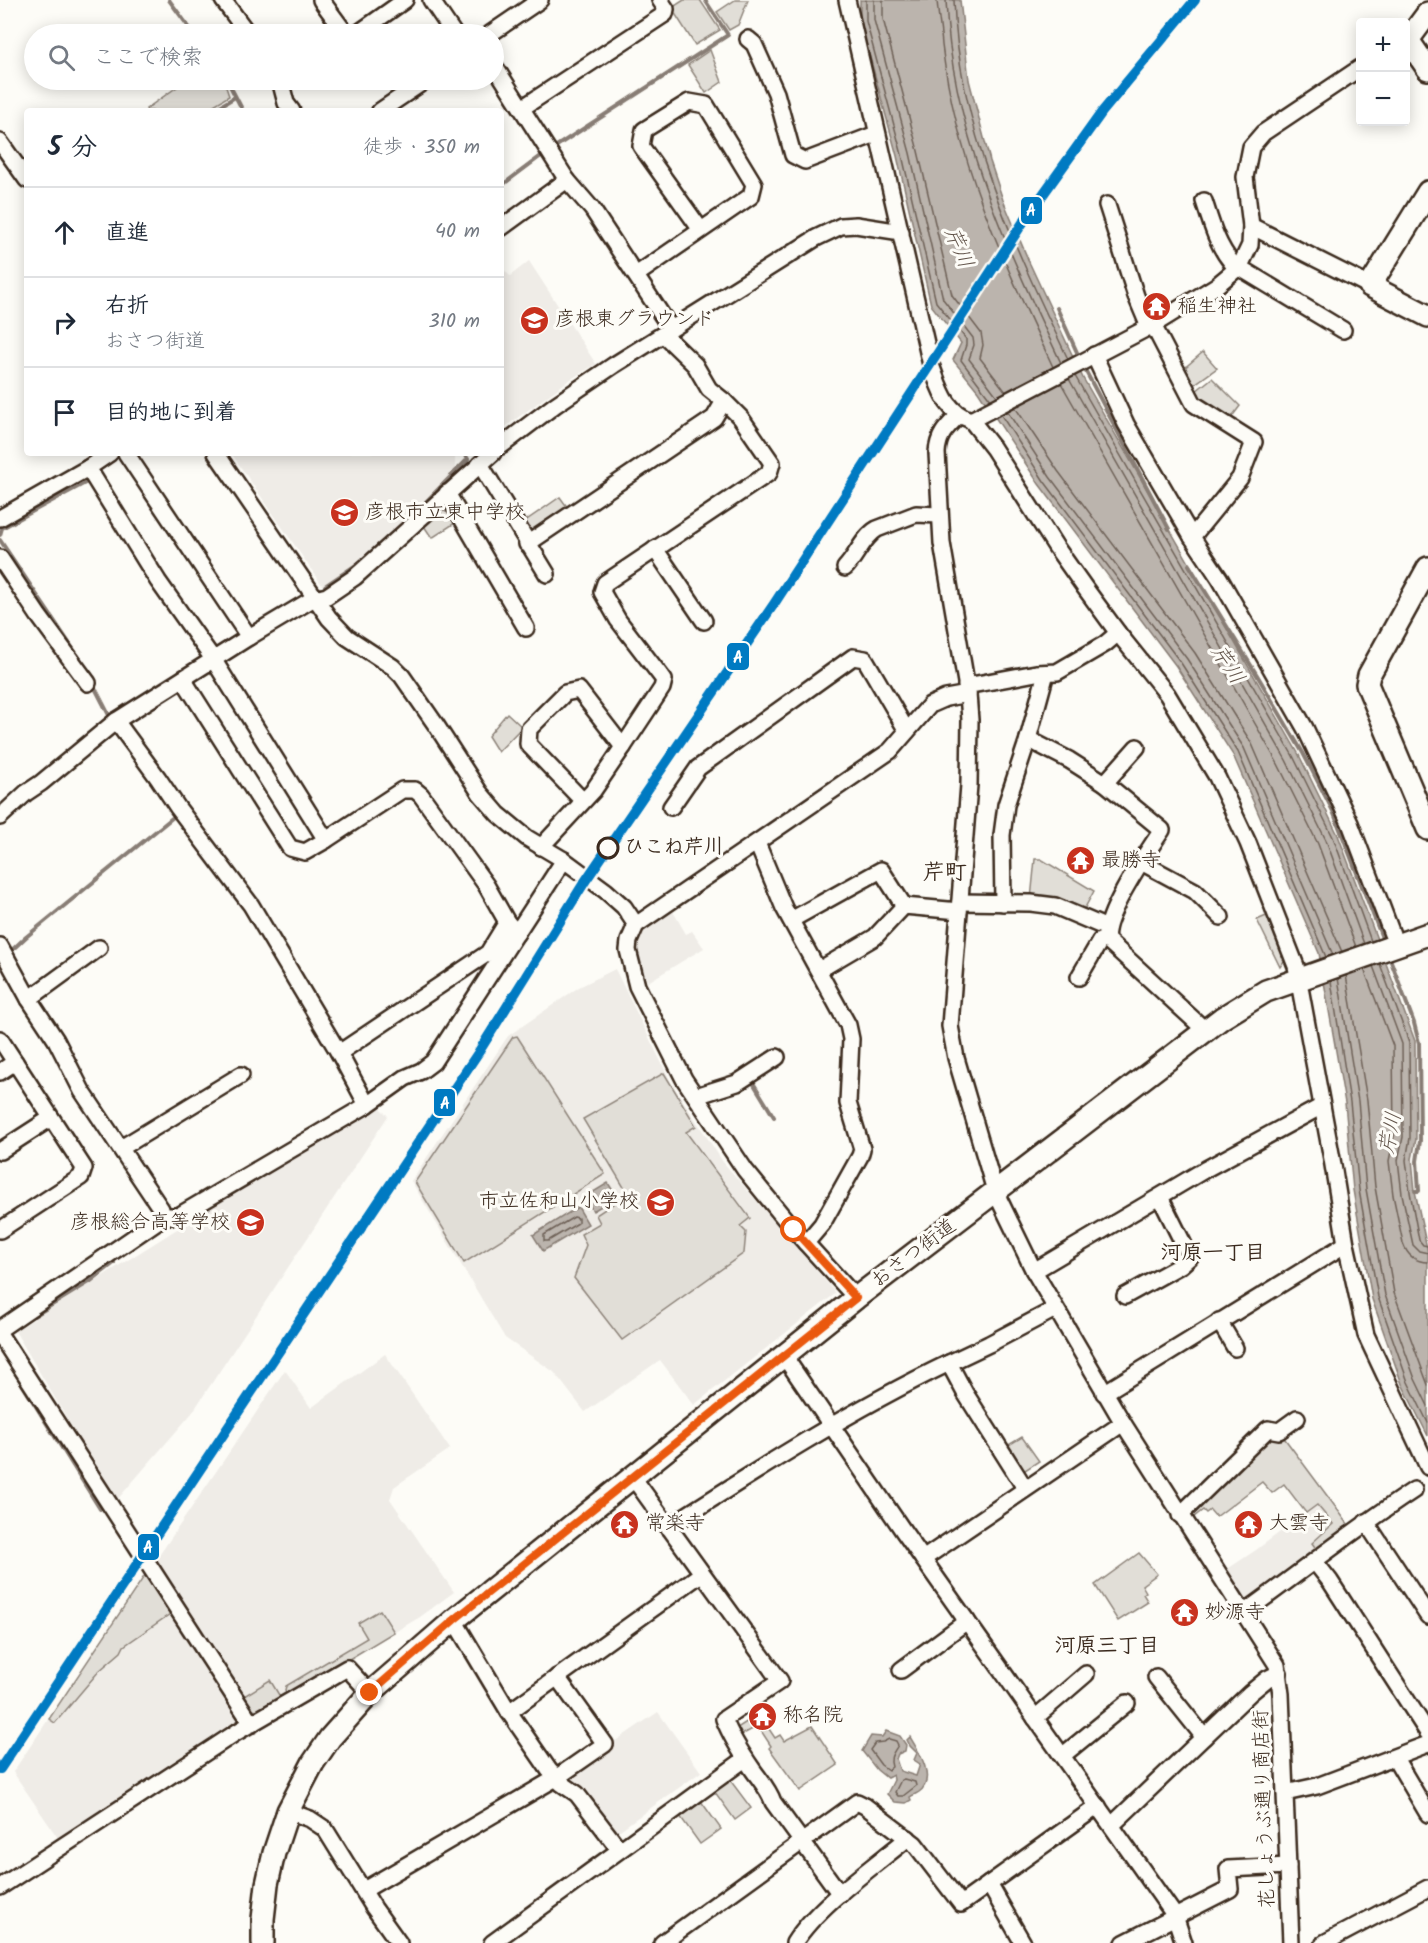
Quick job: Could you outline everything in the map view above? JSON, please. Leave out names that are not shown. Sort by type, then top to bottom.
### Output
[{"type":"street","points":[[223,0],[241,24]]},
{"type":"street","points":[[321,0],[339,24]]},
{"type":"street","points":[[371,24],[405,0]]},
{"type":"street","points":[[431,0],[447,24]]},
{"type":"street","points":[[504,24],[540,0]]},
{"type":"street","points":[[522,108],[665,14],[666,9],[660,0]]},
{"type":"street","points":[[847,0],[931,365],[942,393],[970,417],[993,448],[1056,547],[1118,633],[1167,694],[1217,777],[1248,843],[1296,966],[1303,977],[1346,1244],[1366,1335],[1428,1467]]},
{"type":"street","points":[[1410,36],[1428,13]]},
{"type":"street","points":[[748,39],[754,44],[776,93],[794,155],[805,161],[876,134]]},
{"type":"street","points":[[1410,44],[1428,69]]},
{"type":"street","points":[[1112,1825],[1257,1687],[1279,1673],[1274,1657],[1122,1423],[1034,1271],[995,1191],[956,1058],[950,1026],[969,785],[970,720],[942,543],[939,515],[938,442],[942,432],[1151,326],[1216,286],[1240,266],[1250,244],[1251,226],[1245,177],[1251,147],[1263,133],[1356,71]]},
{"type":"street","points":[[504,80],[567,180],[592,209],[636,275],[668,332],[695,365],[709,389],[741,418],[772,463],[769,473],[605,583],[602,592],[618,620],[664,680],[662,688],[593,791],[541,847]]},
{"type":"street","points":[[283,90],[290,108]]},
{"type":"street","points":[[384,108],[411,90]]},
{"type":"street","points":[[636,275],[752,196],[754,184],[706,105],[689,102],[644,130],[641,146],[701,230]]},
{"type":"street","points":[[0,142],[24,176]]},
{"type":"street","points":[[504,226],[567,180]]},
{"type":"street","points":[[1371,286],[1428,192]]},
{"type":"street","points":[[1204,201],[1216,237],[1224,254],[1232,263],[1343,330]]},
{"type":"street","points":[[1107,205],[1136,296],[1194,404],[1254,442],[1240,478],[1192,537]]},
{"type":"street","points":[[504,444],[555,405],[816,238],[842,226],[855,225],[902,232]]},
{"type":"street","points":[[1251,226],[1428,316]]},
{"type":"street","points":[[1089,358],[1305,728],[1350,823],[1392,940]]},
{"type":"street","points":[[527,544],[714,418],[724,401]]},
{"type":"street","points":[[0,518],[106,456]]},
{"type":"street","points":[[128,456],[249,638]]},
{"type":"street","points":[[218,456],[329,618],[348,637],[393,667],[402,676],[480,793],[514,829],[564,860],[624,908],[636,925]]},
{"type":"street","points":[[0,817],[26,793],[116,721],[213,659],[311,600],[327,596],[355,577],[489,456]]},
{"type":"street","points":[[480,464],[547,574]]},
{"type":"street","points":[[88,468],[158,581],[213,659],[326,840]]},
{"type":"street","points":[[447,493],[526,628]]},
{"type":"street","points":[[845,568],[872,532],[877,529],[915,514],[939,515]]},
{"type":"street","points":[[655,549],[704,621]]},
{"type":"street","points":[[0,558],[38,615],[88,682]]},
{"type":"street","points":[[1428,568],[1369,675],[1367,684],[1428,829]]},
{"type":"street","points":[[856,1298],[745,1170],[675,1063],[637,986],[628,950],[629,941],[636,925],[890,751],[930,705],[967,690],[1036,673],[1057,672],[1105,644],[1118,633]]},
{"type":"street","points":[[671,807],[698,768],[854,657],[865,659],[907,731]]},
{"type":"street","points":[[1003,903],[1001,852],[1003,825],[1012,783],[1028,740],[1046,673]]},
{"type":"street","points":[[183,679],[290,848],[305,852],[402,790],[415,789],[486,885],[512,927]]},
{"type":"street","points":[[583,801],[528,744],[529,729],[565,693],[579,690],[623,747]]},
{"type":"street","points":[[116,721],[177,808],[251,905],[339,1053],[367,1105]]},
{"type":"street","points":[[1028,740],[1069,760],[1105,783],[1162,830],[1108,921],[1107,940],[1205,1030]]},
{"type":"street","points":[[1105,783],[1137,747]]},
{"type":"street","points":[[757,843],[784,908],[848,1025],[851,1039],[848,1103],[862,1149],[822,1224],[806,1243]]},
{"type":"street","points":[[339,1053],[488,953],[512,927],[564,860]]},
{"type":"street","points":[[1142,862],[1195,891],[1221,917]]},
{"type":"street","points":[[791,920],[881,870],[904,906]]},
{"type":"street","points":[[819,970],[875,937],[904,906],[960,907],[1003,903],[1055,906],[1107,933]]},
{"type":"street","points":[[162,1216],[178,1216],[367,1105],[405,1078],[421,1071],[433,1062],[512,927]]},
{"type":"street","points":[[1079,977],[1107,933]]},
{"type":"street","name":"おさつ街道","points":[[263,1943],[267,1884],[274,1853],[298,1789],[330,1738],[370,1693],[454,1620],[856,1298],[1205,1030],[1257,996],[1392,940],[1428,934]]},
{"type":"street","points":[[0,946],[29,999],[56,1040],[82,1091],[161,1209],[162,1216],[0,1329]]},
{"type":"street","points":[[29,999],[99,948]]},
{"type":"street","points":[[0,1039],[84,1168],[81,1177],[0,1230]]},
{"type":"street","points":[[696,1096],[736,1083],[777,1057]]},
{"type":"street","points":[[0,1072],[15,1062]]},
{"type":"street","points":[[120,1149],[241,1075]]},
{"type":"street","points":[[1034,1271],[1206,1168],[1322,1106]]},
{"type":"street","points":[[0,1151],[51,1118]]},
{"type":"street","points":[[1125,1296],[1181,1265],[1190,1257],[1160,1197]]},
{"type":"street","points":[[1104,1393],[1346,1244]]},
{"type":"street","points":[[668,1527],[831,1425],[896,1389],[1055,1309]]},
{"type":"street","points":[[1219,1321],[1235,1348]]},
{"type":"street","points":[[0,1335],[252,1724]]},
{"type":"street","points":[[784,1356],[923,1559],[1176,1916],[1184,1943]]},
{"type":"street","points":[[949,1362],[965,1393],[1025,1488]]},
{"type":"street","points":[[1180,1515],[1268,1429],[1279,1431],[1297,1418]]},
{"type":"street","points":[[923,1559],[1122,1423]]},
{"type":"street","points":[[632,1476],[780,1681],[724,1719],[745,1759],[801,1842],[840,1894]]},
{"type":"street","points":[[1245,1612],[1366,1522],[1414,1490]]},
{"type":"street","points":[[1366,1522],[1428,1616]]},
{"type":"street","points":[[1315,1562],[1428,1732]]},
{"type":"street","points":[[509,1712],[701,1574]]},
{"type":"street","points":[[454,1620],[509,1712],[556,1778],[577,1794],[620,1849]]},
{"type":"street","points":[[901,1670],[967,1620]]},
{"type":"street","points":[[0,1887],[252,1724],[347,1668],[370,1693]]},
{"type":"street","name":"花しょうぶ通り商店街","points":[[1279,1673],[1291,1943]]},
{"type":"street","points":[[1035,1718],[1086,1674]]},
{"type":"street","points":[[364,1890],[556,1778],[605,1744],[557,1677]]},
{"type":"street","points":[[1156,1677],[1204,1737]]},
{"type":"street","points":[[1062,1756],[1127,1703]]},
{"type":"street","points":[[1285,1793],[1317,1786],[1428,1744]]},
{"type":"street","points":[[1395,1758],[1428,1814]]},
{"type":"street","points":[[492,1943],[745,1759]]},
{"type":"street","points":[[662,1943],[857,1802],[915,1844],[962,1904],[1098,1806]]},
{"type":"street","points":[[288,1811],[310,1819],[325,1828],[399,1943]]},
{"type":"street","points":[[794,1943],[840,1894],[908,1838]]},
{"type":"street","points":[[1124,1943],[1230,1889],[1228,1869],[1288,1866]]},
{"type":"street","points":[[989,1884],[1023,1943]]},
{"type":"street","points":[[1324,1943],[1428,1888]]},
{"type":"shaded area","points":[[684,0],[700,0],[720,30],[695,45],[674,12],[673,7]]},
{"type":"shaded area","points":[[735,0],[748,0],[738,25],[729,30],[717,12]]},
{"type":"shaded area","points":[[710,50],[722,82],[706,93],[688,65]]},
{"type":"shaded area","points":[[173,90],[227,90],[229,96],[209,108],[147,108]]},
{"type":"shaded area","name":"彦根東グラウンド","points":[[529,261],[596,364],[568,381],[504,428],[504,270],[510,276]]},
{"type":"shaded area","points":[[1203,352],[1217,368],[1189,388],[1181,371]]},
{"type":"shaded area","points":[[1212,378],[1240,406],[1228,422],[1196,401],[1199,394],[1196,391]]},
{"type":"shaded area","name":"彦根市立東中学校","points":[[233,456],[455,456],[455,475],[377,551],[358,566],[322,585]]},
{"type":"shaded area","points":[[560,497],[568,508],[527,534],[521,524]]},
{"type":"shaded area","points":[[441,510],[454,515],[458,521],[432,538],[424,526]]},
{"type":"shaded area","points":[[507,713],[522,727],[498,752],[488,736]]},
{"type":"shaded area","points":[[1035,859],[1041,859],[1094,891],[1082,913],[1031,899]]},
{"type":"shaded area","points":[[671,908],[686,934],[692,931],[704,948],[648,982],[639,962],[637,948],[640,938],[648,925]]},
{"type":"shaded area","points":[[1271,914],[1286,958],[1280,967],[1257,920]]},
{"type":"shaded area","name":"市立佐和山小学校","points":[[615,969],[671,1082],[723,1162],[836,1293],[694,1405],[660,1360],[585,1412],[554,1372],[505,1338],[411,1181],[508,1036],[579,987]]},
{"type":"shaded area","points":[[517,1036],[605,1174],[464,1263],[415,1182],[513,1037]]},
{"type":"shaded area","points":[[664,1073],[696,1126],[686,1132],[750,1218],[740,1226],[746,1232],[744,1253],[622,1340],[574,1278],[586,1245],[581,1234],[600,1223],[596,1215],[628,1194],[583,1119]]},
{"type":"shaded area","name":"彦根総合高等学校","points":[[376,1104],[388,1116],[192,1413],[116,1501],[15,1331]]},
{"type":"shaded area","points":[[385,1354],[450,1449],[394,1487],[390,1499],[454,1592],[420,1617],[262,1711],[252,1709],[156,1560],[285,1370],[311,1408]]},
{"type":"shaded area","points":[[1269,1431],[1282,1435],[1351,1528],[1320,1554],[1312,1543],[1333,1524],[1317,1505],[1306,1513],[1284,1484],[1272,1493],[1262,1482],[1216,1517],[1210,1510],[1206,1513],[1203,1510],[1190,1520],[1186,1512]]},
{"type":"shaded area","points":[[1022,1437],[1039,1461],[1019,1474],[1002,1449]]},
{"type":"shaded area","points":[[1316,1505],[1334,1525],[1320,1554],[1249,1607],[1223,1572]]},
{"type":"shaded area","points":[[1139,1553],[1157,1574],[1142,1585],[1146,1592],[1143,1594],[1148,1602],[1118,1621],[1095,1585]]},
{"type":"shaded area","points":[[145,1575],[236,1718],[234,1728],[60,1841],[13,1772]]},
{"type":"shaded area","points":[[145,1575],[170,1614],[124,1646],[121,1652],[99,1671],[55,1723],[49,1719]]},
{"type":"shaded area","points":[[380,1610],[394,1632],[288,1696],[286,1686],[367,1638],[358,1623]]},
{"type":"shaded area","points":[[270,1680],[282,1700],[262,1711],[252,1709],[244,1696]]},
{"type":"shaded area","points":[[658,1712],[701,1772],[620,1830],[613,1829],[564,1776]]},
{"type":"shaded area","points":[[759,1714],[775,1738],[780,1735],[784,1741],[812,1726],[838,1765],[800,1791],[769,1748],[771,1746],[758,1726],[738,1737],[734,1730]]},
{"type":"shaded area","points":[[727,1776],[751,1808],[735,1820],[712,1788]]},
{"type":"shaded area","points":[[698,1797],[721,1829],[700,1844],[677,1812]]},
{"type":"water","name":"芹川","points":[[860,0],[960,0],[969,80],[990,161],[1003,200],[1030,264],[1083,378],[1298,753],[1338,835],[1415,1041],[1416,1139],[1412,1159],[1415,1191],[1428,1253],[1428,1436],[1402,1384],[1372,1299],[1353,1190],[1345,1103],[1319,953],[1233,755],[1176,666],[1039,484],[978,391],[953,360],[961,343],[931,305],[897,156],[860,21]]},
{"type":"water","points":[[608,1183],[617,1197],[593,1211],[585,1197]]},
{"type":"water","points":[[578,1207],[588,1224],[543,1251],[533,1235]]},
{"type":"water","points":[[886,1731],[900,1736],[906,1745],[905,1751],[898,1754],[896,1759],[900,1771],[916,1776],[920,1764],[914,1760],[917,1753],[907,1740],[910,1737],[924,1764],[926,1780],[924,1786],[906,1803],[895,1802],[887,1794],[894,1780],[893,1775],[887,1778],[877,1770],[862,1751],[871,1736],[882,1737]]},
{"type":"waterway","points":[[169,0],[187,24]]},
{"type":"waterway","points":[[555,147],[728,35],[705,0]]},
{"type":"waterway","points":[[232,90],[241,108]]},
{"type":"waterway","points":[[217,108],[235,97]]},
{"type":"waterway","points":[[504,184],[541,156]]},
{"type":"waterway","points":[[1057,308],[1080,359]]},
{"type":"waterway","points":[[1083,366],[1169,529]]},
{"type":"waterway","points":[[412,516],[468,459],[466,456]]},
{"type":"waterway","points":[[0,535],[2,528],[87,482]]},
{"type":"waterway","points":[[0,540],[82,662]]},
{"type":"waterway","points":[[325,586],[362,561]]},
{"type":"waterway","name":"芹川","points":[[1189,565],[1303,753],[1333,811],[1384,943]]},
{"type":"waterway","points":[[92,682],[111,719]]},
{"type":"waterway","points":[[12,950],[172,818]]},
{"type":"waterway","points":[[1389,956],[1419,1043],[1420,1141],[1417,1161],[1419,1191],[1415,1191]]},
{"type":"waterway","points":[[752,1081],[774,1117]]},
{"type":"waterway","points":[[34,1316],[91,1281],[114,1263]]},
{"type":"waterway","points":[[2,1352],[100,1509]]},
{"type":"transit line","name":"A","points":[[0,1769],[478,1053],[584,883],[774,604],[1024,221],[1102,112],[1195,0]]},
{"type":"place","name":"稲生神社","points":[[1156,307]]},
{"type":"place","name":"彦根東グラウンド","points":[[534,320]]},
{"type":"place","name":"彦根市立東中学校","points":[[344,513]]},
{"type":"place","name":"ひこね芹川","points":[[608,848]]},
{"type":"place","name":"最勝寺","points":[[1080,861]]},
{"type":"place","name":"市立佐和山小学校","points":[[660,1202]]},
{"type":"place","name":"彦根総合高等学校","points":[[251,1223]]},
{"type":"place","name":"常楽寺","points":[[624,1524]]},
{"type":"place","name":"大雲寺","points":[[1248,1524]]},
{"type":"place","name":"妙源寺","points":[[1184,1613]]},
{"type":"place","name":"称名院","points":[[762,1716]]},
{"type":"district","name":"芹町","points":[[945,873]]},
{"type":"district","name":"河原一丁目","points":[[1213,1253]]},
{"type":"district","name":"河原三丁目","points":[[1107,1646]]},
{"type":"route","points":[[370,1693],[454,1620],[856,1298],[794,1230]]}]
